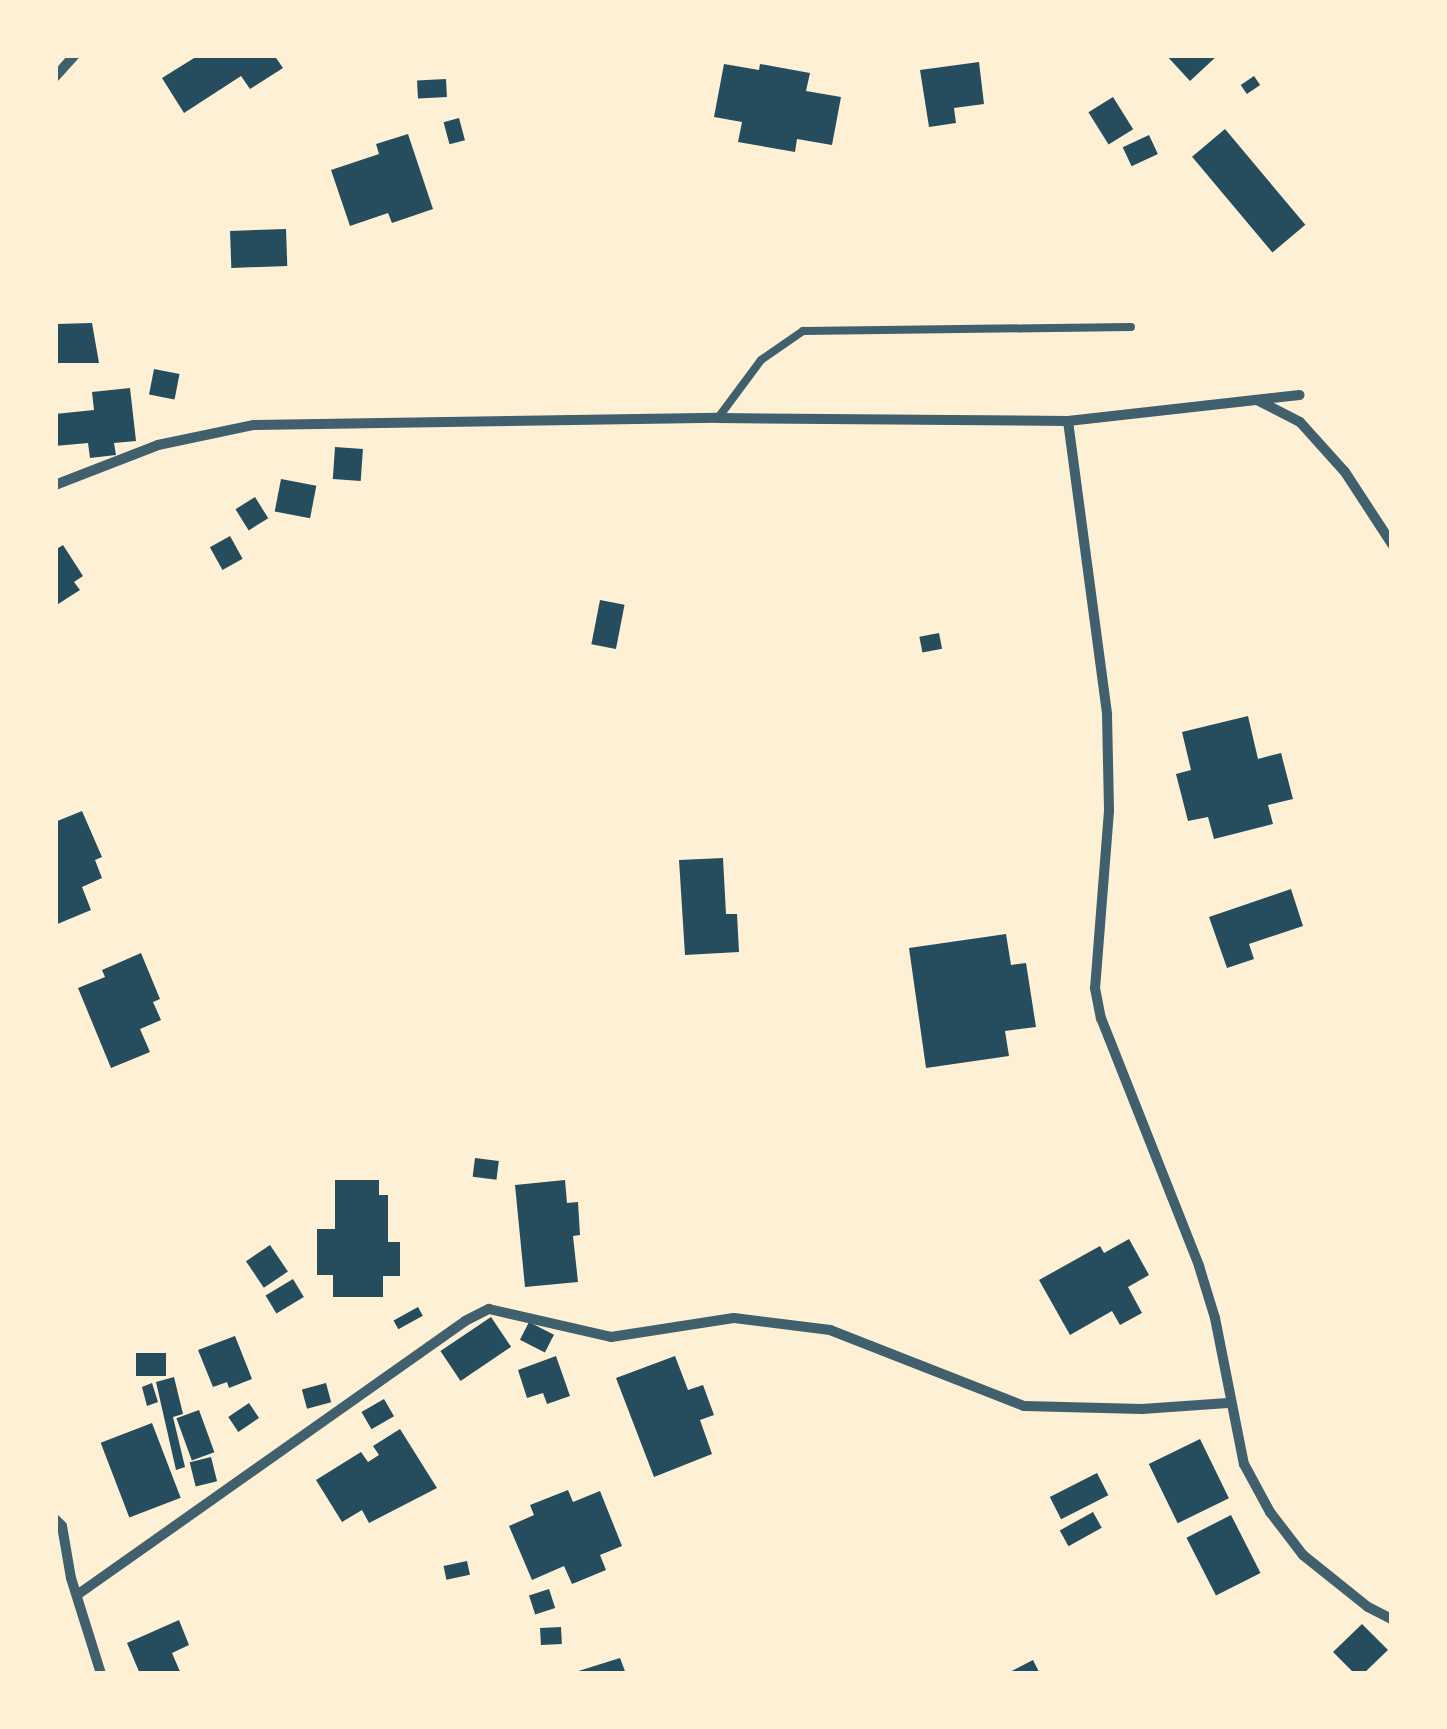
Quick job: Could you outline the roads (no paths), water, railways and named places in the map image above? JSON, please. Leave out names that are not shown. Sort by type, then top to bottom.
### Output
[{"type":"street","points":[[55,77],[75,55]]},
{"type":"street","points":[[55,485],[158,444],[254,425],[718,418],[1068,421],[1300,395]]},
{"type":"street","points":[[1258,401],[1300,422],[1345,472],[1392,544]]},
{"type":"street","points":[[1068,421],[1106,714],[1109,811],[1095,988],[1119,1065],[1199,1266],[1214,1318],[1228,1402],[1244,1464],[1270,1512],[1303,1555],[1368,1608],[1392,1619]]},
{"type":"street","points":[[76,1595],[464,1321],[489,1310],[611,1337],[734,1318],[830,1330],[1024,1406],[1142,1410],[1228,1402]]},
{"type":"street","points":[[55,1519],[62,1526],[76,1595],[101,1674]]},
{"type":"lane","points":[[718,418],[761,360],[803,331],[1131,328]]}]
